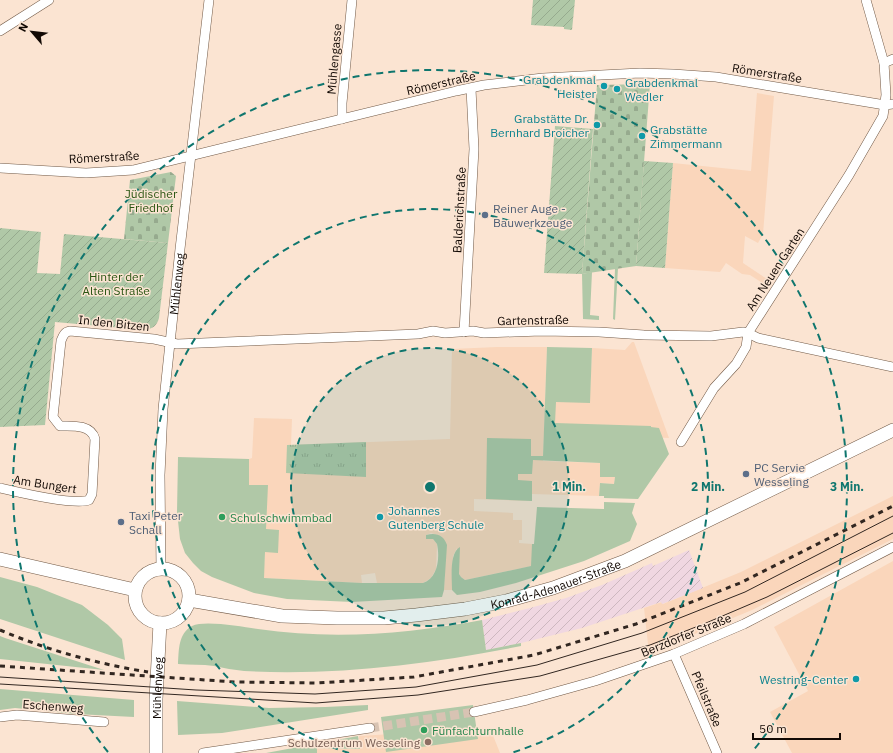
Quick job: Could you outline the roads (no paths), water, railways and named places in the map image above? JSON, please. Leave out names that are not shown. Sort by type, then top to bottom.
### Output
[{"type":"main road","name":"Konrad-Adenauer-Straße","points":[[188,600],[282,616],[337,618],[416,616],[506,601],[553,588],[625,561],[893,430]]},
{"type":"main road","points":[[0,559],[135,590]]},
{"type":"main road","points":[[156,569],[161,569],[170,569],[177,573],[183,578],[189,592],[185,610],[179,617],[170,622],[160,623],[145,618],[136,605],[134,597],[137,584],[145,574],[156,569]]},
{"type":"main road","name":"Mühlenweg","points":[[156,753],[156,699],[160,623]]},
{"type":"street","points":[[30,11],[31,0]]},
{"type":"street","points":[[0,31],[49,0]]},
{"type":"street","name":"Mühlenweg","points":[[161,569],[160,475],[163,409],[169,343],[209,0]]},
{"type":"street","name":"Mühlengasse","points":[[342,119],[342,103],[352,0]]},
{"type":"street","name":"Am Neuen Garten","points":[[681,442],[714,388],[736,364],[743,353],[746,347],[748,333],[849,175],[889,104],[886,95],[884,63],[866,0]]},
{"type":"street","points":[[884,63],[893,59]]},
{"type":"street","name":"Römerstraße","points":[[0,168],[86,173],[133,170],[443,94],[484,85],[543,78],[640,73],[716,77],[889,104]]},
{"type":"street","name":"Balderichstraße","points":[[464,332],[474,149],[471,89]]},
{"type":"street","name":"In den Bitzen","points":[[61,341],[66,331],[70,331],[154,339],[169,343]]},
{"type":"street","name":"Gartenstraße","points":[[169,343],[183,344],[418,334],[433,331],[445,333],[473,331],[484,334],[541,331],[711,336],[737,332],[748,333],[758,338],[893,366]]},
{"type":"street","name":"Am Bungert","points":[[0,488],[47,498],[81,502],[89,500],[92,494],[94,434],[83,427],[60,426],[53,417],[61,341]]},
{"type":"street","name":"Berzdorfer Straße","points":[[474,712],[527,700],[595,681],[674,654],[744,624],[893,548]]},
{"type":"street","name":"Pfeilstraße","points":[[674,654],[717,753]]},
{"type":"street","name":"Eschenweg","points":[[0,717],[17,715],[104,722]]},
{"type":"street","points":[[203,753],[370,728]]},
{"type":"tunnel","points":[[370,728],[474,712]]},
{"type":"tram line","points":[[0,677],[196,690],[315,694],[416,687],[537,665],[642,633],[745,592],[893,516]]},
{"type":"tram line","points":[[0,684],[316,703],[418,695],[540,676],[650,645],[706,623],[767,597],[893,533]]},
{"type":"railway","points":[[0,666],[235,682],[317,683],[414,677],[534,655],[636,624],[740,583],[893,506]]},
{"type":"railway","points":[[0,630],[73,656],[148,672]]},
{"type":"place","name":"Grabdenkmal Heister","points":[[604,86]]},
{"type":"place","name":"Grabdenkmal Wedler","points":[[617,89]]},
{"type":"place","name":"Grabstätte Dr. Bernhard Broicher","points":[[597,125]]},
{"type":"place","name":"Grabstätte Zimmermann","points":[[642,136]]},
{"type":"place","name":"Reiner Auge - Bauwerkzeuge","points":[[485,215]]},
{"type":"place","name":"PC Servie Wesseling","points":[[746,474]]},
{"type":"place","name":"Schulschwimmbad","points":[[222,517]]},
{"type":"place","name":"Johannes Gutenberg Schule","points":[[380,517]]},
{"type":"place","name":"Taxi Peter Schall","points":[[121,522]]},
{"type":"place","name":"Westring-Center","points":[[856,679]]},
{"type":"place","name":"Fünfachturnhalle","points":[[424,730]]},
{"type":"place","name":"Schulzentrum Wesseling","points":[[428,742]]},
{"type":"park label","name":"Jüdischer Friedhof","points":[[151,200]]},
{"type":"park label","name":"Hinter der Alten Straße","points":[[116,283]]}]
